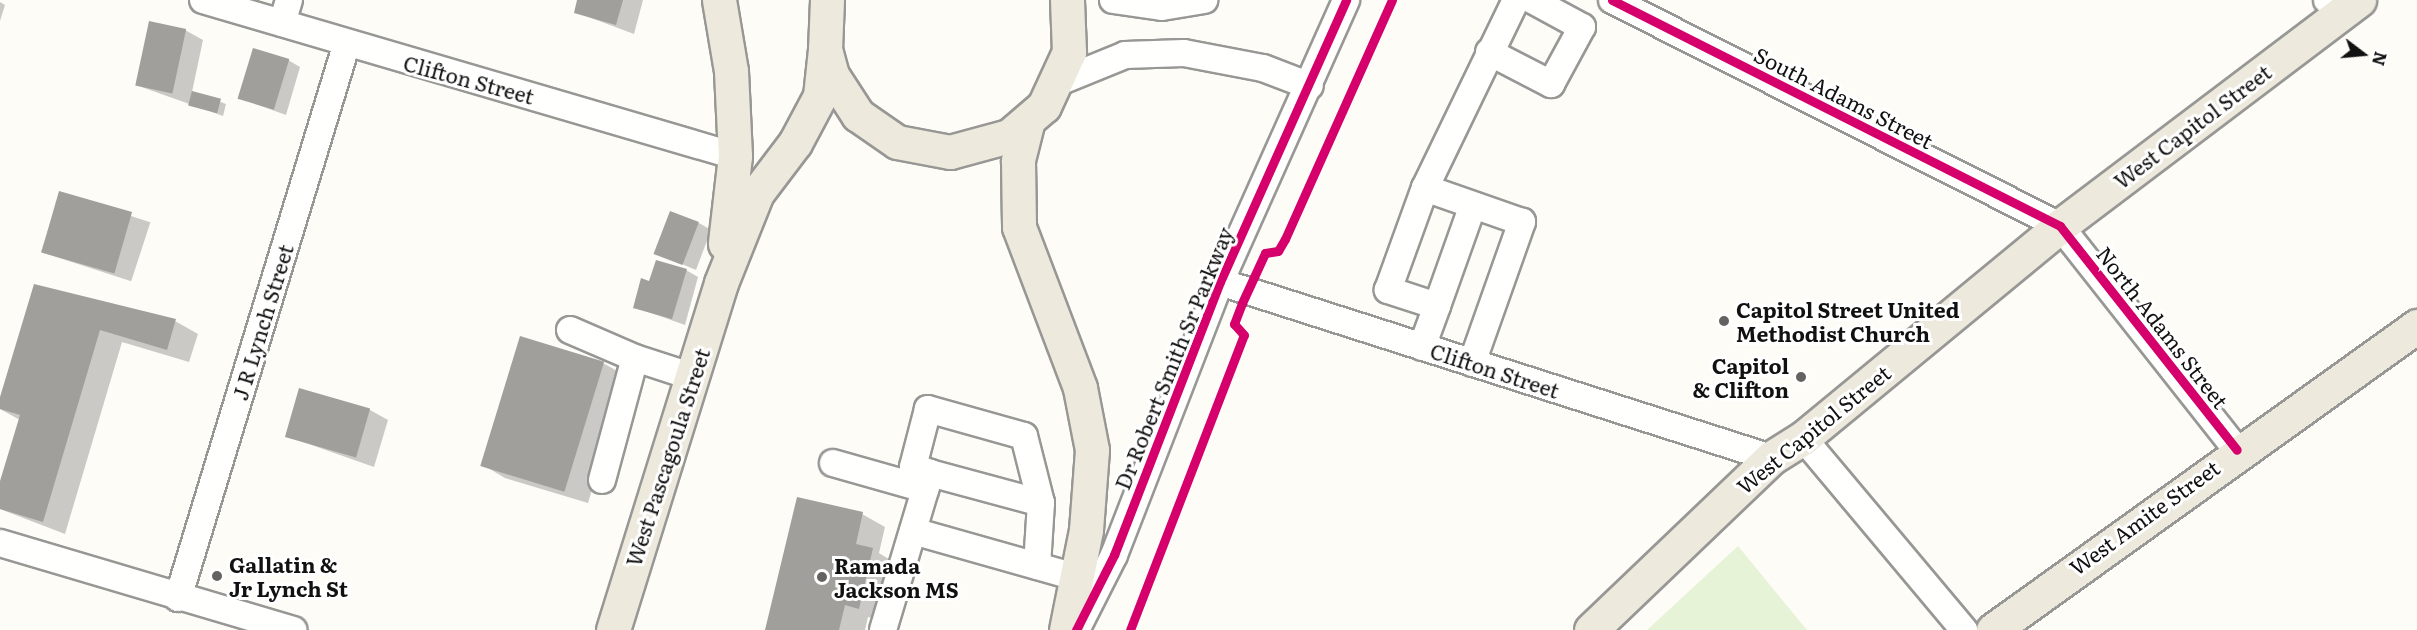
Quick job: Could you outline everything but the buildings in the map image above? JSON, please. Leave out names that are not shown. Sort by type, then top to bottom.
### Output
[{"type":"main road","name":"West Pascagoula Street","points":[[719,0],[731,70],[735,156],[721,283]]},
{"type":"main road","points":[[1066,630],[1076,577],[1092,450],[1080,388],[1019,227],[1018,161],[1027,124],[1059,82],[1068,52],[1067,0]]},
{"type":"main road","points":[[824,3],[825,49],[832,75],[858,115],[897,142],[950,152],[981,148],[1027,124]]},
{"type":"main road","name":"West Capitol Street","points":[[1591,630],[1771,458],[1803,438],[2060,226],[2344,3]]},
{"type":"main road","name":"West Pascagoula Street","points":[[613,630],[721,283],[757,193],[795,143],[820,96],[825,49]]},
{"type":"main road","name":"West Amite Street","points":[[1993,630],[2237,450],[2417,326]]},
{"type":"street","name":"Clifton Street","points":[[203,0],[286,11],[346,46],[735,156]]},
{"type":"street","points":[[1113,0],[1162,7],[1204,0]]},
{"type":"street","name":"Dr Robert Smith Sr Parkway","points":[[1076,630],[1114,555],[1220,282],[1310,86],[1346,0]]},
{"type":"street","points":[[1437,306],[1388,290],[1425,188],[1516,0]]},
{"type":"street","points":[[1489,52],[1551,84],[1582,27],[1532,0]]},
{"type":"street","name":"South Adams Street","points":[[1612,0],[2060,226]]},
{"type":"street","name":"J R Lynch Street","points":[[178,598],[346,46]]},
{"type":"street","points":[[1059,82],[1125,55],[1184,53],[1263,68],[1310,86]]},
{"type":"street","points":[[1425,188],[1522,222],[1472,363]]},
{"type":"street","points":[[1422,347],[1473,205]]},
{"type":"street","name":"North Adams Street","points":[[2060,226],[2237,450]]},
{"type":"street","name":"Clifton Street","points":[[1220,282],[1771,458]]},
{"type":"street","points":[[570,330],[635,358],[693,377]]},
{"type":"street","points":[[602,480],[635,358]]},
{"type":"street","points":[[927,481],[913,467],[928,408],[1024,436],[1041,503],[1037,566]]},
{"type":"street","points":[[1803,438],[1964,630]]},
{"type":"street","points":[[833,463],[1041,503]]},
{"type":"street","points":[[883,630],[927,481]]},
{"type":"street","points":[[913,531],[1076,577]]},
{"type":"street","points":[[0,543],[178,598],[293,630]]},
{"type":"green space","points":[[1738,546],[1807,630],[1647,630]]},
{"type":"cycle path","points":[[1076,630],[1114,555],[1220,282],[1346,0]]},
{"type":"cycle path","points":[[1130,630],[1244,335],[1234,324],[1242,303],[1265,253],[1278,251],[1285,239],[1392,0]]},
{"type":"cycle path","points":[[1612,0],[2060,226],[2237,450]]},
{"type":"place","name":"Capitol Street United Methodist Church","points":[[1724,321]]},
{"type":"place","name":"Capitol & Clifton","points":[[1801,377]]},
{"type":"place","name":"Gallatin & Jr Lynch St","points":[[217,576]]},
{"type":"place","name":"Ramada Jackson MS","points":[[822,577]]}]
